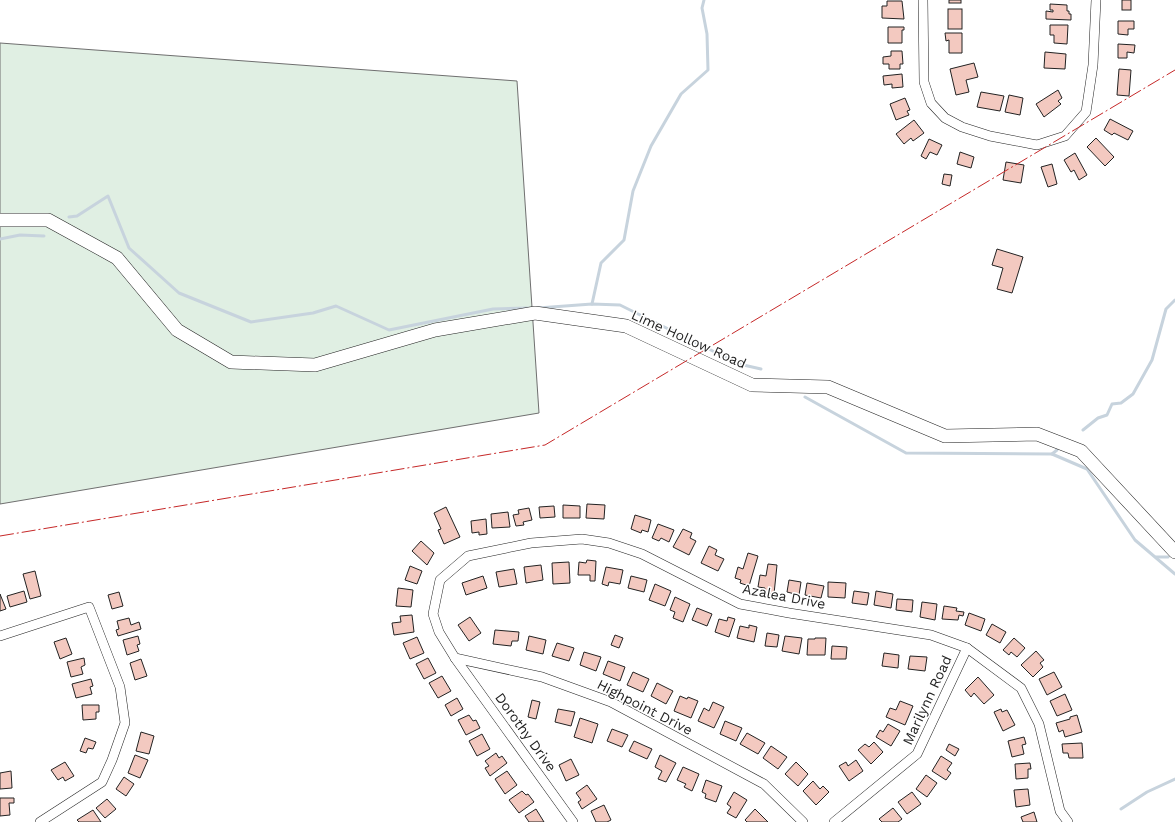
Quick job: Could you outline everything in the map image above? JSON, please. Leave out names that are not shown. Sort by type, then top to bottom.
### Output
[{"type":"street","points":[[923,0],[924,82],[931,103],[945,118],[962,127],[990,136],[1037,145],[1065,136],[1086,112],[1093,66],[1096,0]]},
{"type":"street","name":"Lime Hollow Road","points":[[0,220],[48,220],[117,258],[177,330],[231,362],[314,365],[435,330],[535,313],[626,326],[752,385],[828,387],[944,436],[1037,434],[1081,451],[1175,552]]},
{"type":"street","name":"Azalea Drive","points":[[455,658],[439,632],[433,614],[440,580],[468,556],[531,543],[582,539],[609,543],[642,554],[740,604],[931,635],[967,648],[1021,688],[1039,724],[1060,811],[1068,822]]},
{"type":"street","points":[[0,636],[89,607],[120,687],[125,723],[112,760],[102,782],[40,822]]},
{"type":"street","name":"Marilynn Road","points":[[834,822],[917,754],[967,648]]},
{"type":"street","name":"Dorothy Drive","points":[[455,658],[574,822]]},
{"type":"street","name":"Highpoint Drive","points":[[455,658],[542,676],[611,702],[764,784],[803,822]]},
{"type":"green space","points":[[0,43],[517,81],[539,413],[0,504]]},
{"type":"building","points":[[949,0],[961,0],[961,3],[949,3]]},
{"type":"building","points":[[1122,0],[1131,0],[1131,10],[1122,10]]},
{"type":"building","points":[[887,1],[902,1],[904,19],[882,18],[882,6],[887,6]]},
{"type":"building","points":[[1050,4],[1067,5],[1067,11],[1071,14],[1071,20],[1046,19],[1046,11],[1053,12],[1053,10],[1050,10]]},
{"type":"building","points":[[948,9],[962,9],[962,29],[948,29]]},
{"type":"building","points":[[1118,21],[1134,21],[1134,29],[1128,29],[1128,35],[1118,34]]},
{"type":"building","points":[[1050,25],[1068,25],[1067,44],[1054,43],[1054,35],[1050,35]]},
{"type":"building","points":[[888,27],[904,27],[904,30],[902,30],[902,43],[888,43]]},
{"type":"building","points":[[945,33],[962,33],[962,53],[949,53],[949,40],[946,41]]},
{"type":"building","points":[[1118,44],[1135,45],[1134,53],[1127,52],[1127,58],[1118,58]]},
{"type":"building","points":[[891,51],[902,51],[903,64],[900,64],[900,69],[889,69],[889,64],[883,64],[883,57],[891,56]]},
{"type":"building","points":[[1045,52],[1066,54],[1065,69],[1044,68]]},
{"type":"building","points":[[974,63],[978,77],[966,80],[969,92],[956,95],[950,69]]},
{"type":"building","points":[[1119,69],[1131,70],[1129,96],[1117,95]]},
{"type":"building","points":[[902,74],[903,87],[892,88],[892,84],[884,85],[883,76]]},
{"type":"building","points":[[1058,90],[1062,98],[1058,101],[1061,104],[1044,117],[1036,104]]},
{"type":"building","points":[[981,92],[1004,96],[1000,111],[977,107]]},
{"type":"building","points":[[1009,95],[1023,98],[1020,115],[1005,112]]},
{"type":"building","points":[[905,98],[910,110],[907,111],[909,115],[896,120],[890,104]]},
{"type":"building","points":[[1110,119],[1133,131],[1128,140],[1114,133],[1112,135],[1104,130]]},
{"type":"building","points":[[914,120],[924,133],[913,141],[911,138],[904,144],[896,134]]},
{"type":"building","points":[[1096,138],[1114,157],[1105,166],[1087,147]]},
{"type":"building","points":[[929,139],[942,145],[937,155],[930,152],[926,159],[921,156]]},
{"type":"building","points":[[960,152],[974,157],[971,168],[957,164]]},
{"type":"building","points":[[1075,153],[1087,175],[1079,180],[1074,170],[1071,172],[1064,160]]},
{"type":"building","points":[[1006,162],[1024,165],[1021,183],[1003,180]]},
{"type":"building","points":[[1052,164],[1057,184],[1048,187],[1041,167]]},
{"type":"building","points":[[944,174],[952,175],[950,186],[942,184]]},
{"type":"building","points":[[997,249],[1023,257],[1012,293],[997,289],[1003,268],[992,265]]},
{"type":"building","points":[[587,504],[605,505],[604,519],[586,518]]},
{"type":"building","points":[[563,505],[580,506],[580,518],[563,518]]},
{"type":"building","points":[[554,506],[555,517],[540,518],[539,507]]},
{"type":"building","points":[[446,507],[460,537],[444,544],[438,530],[441,529],[434,513]]},
{"type":"building","points":[[529,508],[532,520],[523,522],[524,525],[516,526],[513,515],[519,514],[518,510]]},
{"type":"building","points":[[508,512],[510,527],[492,528],[491,514]]},
{"type":"building","points":[[635,515],[651,520],[648,532],[642,530],[641,533],[631,529]]},
{"type":"building","points":[[486,519],[487,534],[479,535],[479,532],[472,533],[471,521]]},
{"type":"building","points":[[658,524],[674,530],[669,542],[661,538],[659,541],[652,538]]},
{"type":"building","points":[[683,529],[692,533],[690,538],[696,541],[689,555],[673,547]]},
{"type":"building","points":[[421,541],[434,553],[427,565],[412,551]]},
{"type":"building","points":[[709,546],[717,550],[715,555],[724,559],[718,571],[701,563]]},
{"type":"building","points":[[748,553],[758,556],[749,586],[740,583],[741,580],[735,578],[738,567],[743,569]]},
{"type":"building","points":[[587,560],[596,561],[595,581],[590,581],[590,575],[578,575],[579,562],[586,563]]},
{"type":"building","points":[[569,562],[570,583],[553,584],[552,563]]},
{"type":"building","points":[[768,564],[777,565],[774,594],[764,593],[765,588],[758,587],[760,575],[766,576]]},
{"type":"building","points":[[541,565],[543,580],[526,583],[524,567]]},
{"type":"building","points":[[410,566],[422,571],[417,584],[405,580]]},
{"type":"building","points":[[606,567],[623,570],[620,584],[609,582],[608,586],[602,584]]},
{"type":"building","points":[[514,569],[517,584],[499,587],[496,572]]},
{"type":"building","points":[[35,571],[41,596],[30,599],[23,574]]},
{"type":"building","points":[[483,576],[487,588],[466,595],[462,583]]},
{"type":"building","points":[[631,576],[647,580],[644,592],[628,588]]},
{"type":"building","points":[[789,580],[801,582],[799,595],[787,592]]},
{"type":"building","points":[[828,582],[846,583],[845,598],[828,597]]},
{"type":"building","points":[[807,583],[824,586],[821,598],[805,595]]},
{"type":"building","points":[[655,584],[671,591],[665,606],[649,600]]},
{"type":"building","points":[[398,588],[413,590],[411,607],[396,606]]},
{"type":"building","points":[[24,591],[27,602],[10,607],[7,596]]},
{"type":"building","points":[[854,591],[869,593],[867,605],[852,603]]},
{"type":"building","points":[[876,591],[893,594],[891,608],[874,605]]},
{"type":"building","points":[[119,592],[123,606],[112,609],[108,595]]},
{"type":"building","points":[[0,594],[6,609],[0,611]]},
{"type":"building","points":[[675,597],[690,604],[683,622],[673,618],[675,612],[670,610]]},
{"type":"building","points":[[897,599],[913,600],[912,612],[896,610]]},
{"type":"building","points":[[922,602],[937,604],[935,620],[920,617]]},
{"type":"building","points":[[944,606],[957,608],[956,611],[964,612],[963,616],[959,615],[958,620],[942,619]]},
{"type":"building","points":[[697,608],[712,614],[707,626],[692,620]]},
{"type":"building","points":[[969,613],[985,619],[981,631],[965,625]]},
{"type":"building","points":[[412,615],[414,632],[394,635],[392,623],[401,622],[400,616]]},
{"type":"building","points":[[470,617],[481,633],[469,641],[458,625]]},
{"type":"building","points":[[728,617],[735,619],[729,637],[715,632],[719,619],[727,621]]},
{"type":"building","points":[[129,618],[131,625],[139,622],[141,629],[118,636],[116,630],[119,629],[117,621]]},
{"type":"building","points":[[992,624],[1006,632],[1000,643],[986,635]]},
{"type":"building","points":[[749,625],[757,627],[754,642],[737,638],[740,626],[749,628]]},
{"type":"building","points":[[495,630],[519,632],[518,641],[512,641],[511,646],[493,644]]},
{"type":"building","points":[[767,633],[779,635],[777,647],[765,646]]},
{"type":"building","points":[[615,635],[623,638],[619,648],[611,645]]},
{"type":"building","points":[[138,636],[140,644],[137,645],[139,651],[127,655],[123,640]]},
{"type":"building","points":[[529,636],[546,640],[543,654],[526,650]]},
{"type":"building","points":[[785,636],[802,638],[799,654],[782,651]]},
{"type":"building","points":[[417,637],[424,653],[410,659],[403,643]]},
{"type":"building","points":[[66,638],[72,654],[60,659],[54,642]]},
{"type":"building","points":[[826,638],[825,655],[807,655],[808,639]]},
{"type":"building","points":[[1014,638],[1025,648],[1017,657],[1011,652],[1009,655],[1003,650]]},
{"type":"building","points":[[557,643],[574,648],[569,661],[552,656]]},
{"type":"building","points":[[832,646],[847,647],[846,659],[831,659]]},
{"type":"building","points":[[1036,651],[1044,660],[1040,663],[1043,667],[1033,677],[1021,665]]},
{"type":"building","points":[[584,652],[601,657],[596,671],[580,665]]},
{"type":"building","points":[[884,653],[899,655],[898,668],[882,666]]},
{"type":"building","points":[[910,656],[927,657],[925,671],[908,669]]},
{"type":"building","points":[[84,658],[85,665],[81,667],[83,674],[71,677],[67,662]]},
{"type":"building","points":[[428,658],[436,673],[424,679],[416,664]]},
{"type":"building","points":[[141,659],[147,676],[135,680],[130,663]]},
{"type":"building","points":[[608,661],[625,667],[620,681],[603,674]]},
{"type":"building","points":[[633,672],[649,679],[643,692],[627,685]]},
{"type":"building","points":[[1054,672],[1062,687],[1047,695],[1039,679]]},
{"type":"building","points":[[442,676],[451,691],[438,698],[429,683]]},
{"type":"building","points":[[978,677],[994,695],[984,704],[974,693],[971,697],[965,690]]},
{"type":"building","points":[[91,679],[93,686],[90,687],[92,694],[76,698],[72,684]]},
{"type":"building","points":[[657,683],[673,691],[666,704],[651,696]]},
{"type":"building","points":[[1065,694],[1072,710],[1057,716],[1050,701]]},
{"type":"building","points":[[680,696],[698,701],[691,718],[674,711]]},
{"type":"building","points":[[457,698],[463,709],[451,716],[445,705]]},
{"type":"building","points":[[532,700],[540,702],[536,719],[528,717]]},
{"type":"building","points":[[900,701],[913,706],[905,725],[886,717],[890,708],[896,710]]},
{"type":"building","points":[[713,702],[724,707],[714,728],[698,721],[704,708],[709,711]]},
{"type":"building","points":[[82,705],[99,705],[99,712],[96,712],[96,719],[83,720]]},
{"type":"building","points":[[558,709],[575,712],[571,726],[555,722]]},
{"type":"building","points":[[1001,709],[1002,712],[1007,710],[1015,725],[1003,731],[994,712]]},
{"type":"building","points":[[469,715],[473,721],[476,720],[480,728],[466,735],[458,720]]},
{"type":"building","points":[[1077,715],[1082,732],[1065,737],[1063,730],[1059,732],[1056,723],[1070,719],[1070,717]]},
{"type":"building","points":[[580,718],[598,724],[592,743],[574,737]]},
{"type":"building","points":[[725,721],[742,728],[736,741],[720,734]]},
{"type":"building","points":[[888,724],[900,731],[891,746],[876,737],[880,730],[883,732]]},
{"type":"building","points":[[612,729],[628,735],[622,747],[607,741]]},
{"type":"building","points":[[141,732],[154,736],[149,754],[136,751]]},
{"type":"building","points":[[747,733],[765,743],[758,754],[740,744]]},
{"type":"building","points":[[482,734],[490,749],[477,756],[469,741]]},
{"type":"building","points":[[1024,737],[1026,744],[1022,745],[1024,754],[1012,757],[1008,741]]},
{"type":"building","points":[[85,738],[96,742],[93,749],[88,748],[86,753],[80,751]]},
{"type":"building","points":[[634,741],[652,749],[647,759],[629,751]]},
{"type":"building","points":[[874,742],[883,752],[871,764],[858,750],[865,744],[869,747]]},
{"type":"building","points":[[1082,743],[1083,758],[1069,758],[1068,753],[1063,753],[1062,744]]},
{"type":"building","points":[[949,744],[959,749],[955,756],[946,750]]},
{"type":"building","points":[[771,746],[787,757],[778,769],[763,758]]},
{"type":"building","points":[[496,753],[499,758],[502,756],[507,763],[490,776],[485,768],[489,766],[485,761]]},
{"type":"building","points":[[135,755],[148,760],[140,778],[128,773]]},
{"type":"building","points":[[660,755],[676,763],[666,782],[658,779],[662,771],[655,767]]},
{"type":"building","points":[[941,756],[952,763],[947,770],[951,773],[946,780],[932,771]]},
{"type":"building","points":[[571,759],[579,775],[566,781],[559,765]]},
{"type":"building","points":[[856,760],[863,771],[849,781],[839,766],[846,762],[848,766]]},
{"type":"building","points":[[65,762],[74,776],[65,781],[63,777],[58,780],[51,770]]},
{"type":"building","points":[[796,762],[808,774],[798,786],[785,774]]},
{"type":"building","points":[[1030,763],[1031,769],[1028,769],[1028,778],[1016,779],[1015,764]]},
{"type":"building","points":[[683,767],[699,774],[692,791],[684,787],[686,784],[677,780]]},
{"type":"building","points":[[11,771],[12,788],[0,789],[0,773]]},
{"type":"building","points":[[507,771],[517,785],[505,794],[495,779]]},
{"type":"building","points":[[926,775],[937,783],[927,797],[916,789]]},
{"type":"building","points":[[124,777],[134,784],[126,796],[116,789]]},
{"type":"building","points":[[706,780],[722,786],[716,802],[705,798],[706,794],[702,792]]},
{"type":"building","points":[[813,781],[820,789],[823,786],[829,792],[816,805],[803,791]]},
{"type":"building","points":[[587,785],[597,799],[582,809],[578,802],[581,800],[576,793]]},
{"type":"building","points":[[1028,789],[1030,805],[1016,807],[1014,790]]},
{"type":"building","points":[[522,791],[526,795],[528,794],[534,802],[519,813],[509,800]]},
{"type":"building","points":[[734,792],[747,800],[736,818],[727,813],[731,807],[727,804]]},
{"type":"building","points":[[912,792],[921,804],[907,814],[898,802]]},
{"type":"building","points":[[0,798],[14,798],[14,803],[9,803],[10,815],[0,816]]},
{"type":"building","points":[[107,799],[116,809],[105,818],[96,808]]},
{"type":"building","points":[[604,805],[611,820],[607,822],[596,822],[591,811]]},
{"type":"building","points":[[893,808],[902,819],[898,822],[882,822],[879,819]]},
{"type":"building","points":[[536,809],[544,822],[529,822],[525,816]]},
{"type":"building","points":[[755,809],[768,822],[747,822],[745,820]]},
{"type":"building","points":[[93,810],[101,822],[79,822],[77,820]]},
{"type":"building","points":[[1034,812],[1037,822],[1023,822],[1021,817]]},
{"type":"waterway","points":[[592,304],[601,263],[624,240],[633,191],[651,146],[681,94],[708,70],[707,34],[702,8],[704,0]]},
{"type":"waterway","points":[[69,217],[77,216],[108,196],[129,248],[179,293],[251,322],[313,313],[336,306],[389,330],[493,309],[528,308]]},
{"type":"waterway","points":[[0,239],[20,235],[44,236]]},
{"type":"waterway","points":[[1083,430],[1098,418],[1107,415],[1112,404],[1121,403],[1133,394],[1152,360],[1166,309],[1175,300]]},
{"type":"waterway","points":[[538,308],[592,304],[620,305],[739,364],[761,369]]},
{"type":"waterway","points":[[805,397],[906,453],[1052,454],[1087,469],[1135,540],[1175,574]]},
{"type":"waterway","points":[[1052,454],[1057,450]]},
{"type":"waterway","points":[[1156,557],[1168,557]]},
{"type":"waterway","points":[[1121,809],[1147,792],[1175,779]]},
{"type":"power","points":[[0,536],[545,445],[1175,70]]}]
